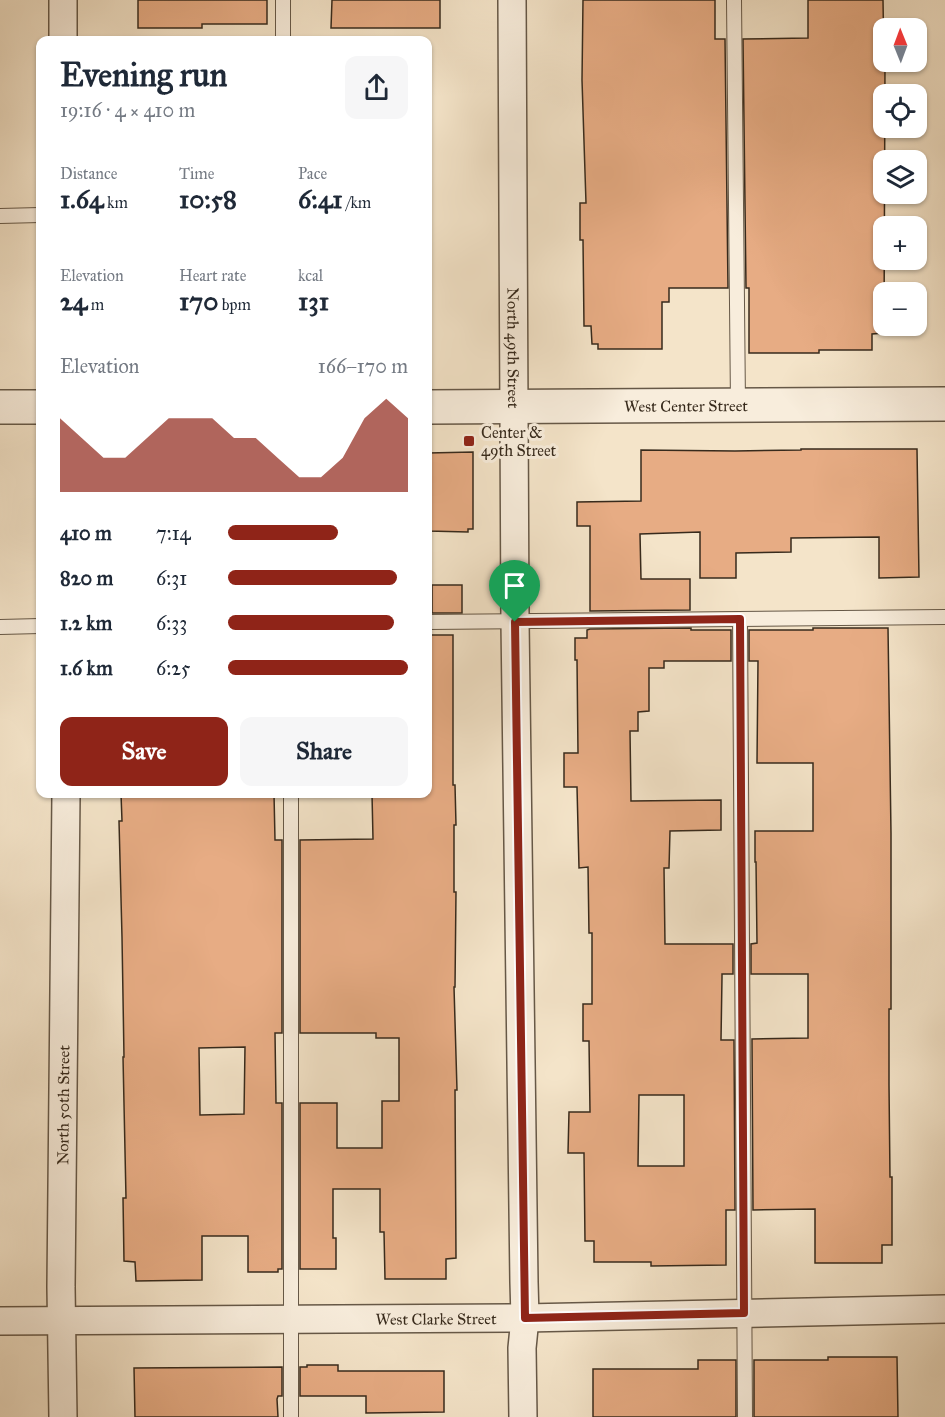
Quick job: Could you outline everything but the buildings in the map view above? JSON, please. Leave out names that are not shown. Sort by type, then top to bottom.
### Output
[{"type":"street","points":[[63,0],[63,36]]},
{"type":"street","name":"North 49th Street","points":[[512,0],[515,622],[525,1318],[522,1348],[523,1417]]},
{"type":"street","name":"West Center Street","points":[[432,407],[945,404]]},
{"type":"street","points":[[0,407],[36,407]]},
{"type":"street","name":"North 50th Street","points":[[63,1417],[61,1320],[66,798]]},
{"type":"street","name":"West Clarke Street","points":[[0,1321],[525,1318],[945,1309]]},
{"type":"lane","points":[[283,0],[283,36]]},
{"type":"lane","points":[[734,0],[738,405]]},
{"type":"lane","points":[[0,216],[36,215]]},
{"type":"lane","points":[[432,622],[945,617]]},
{"type":"lane","points":[[740,619],[745,1417]]},
{"type":"lane","points":[[0,627],[36,626]]},
{"type":"lane","points":[[291,798],[291,1417]]},
{"type":"place","name":"Center & 49th Street","points":[[469,441]]},
{"type":"route","points":[[740,619],[744,1313],[525,1318],[515,622],[740,619]]}]
